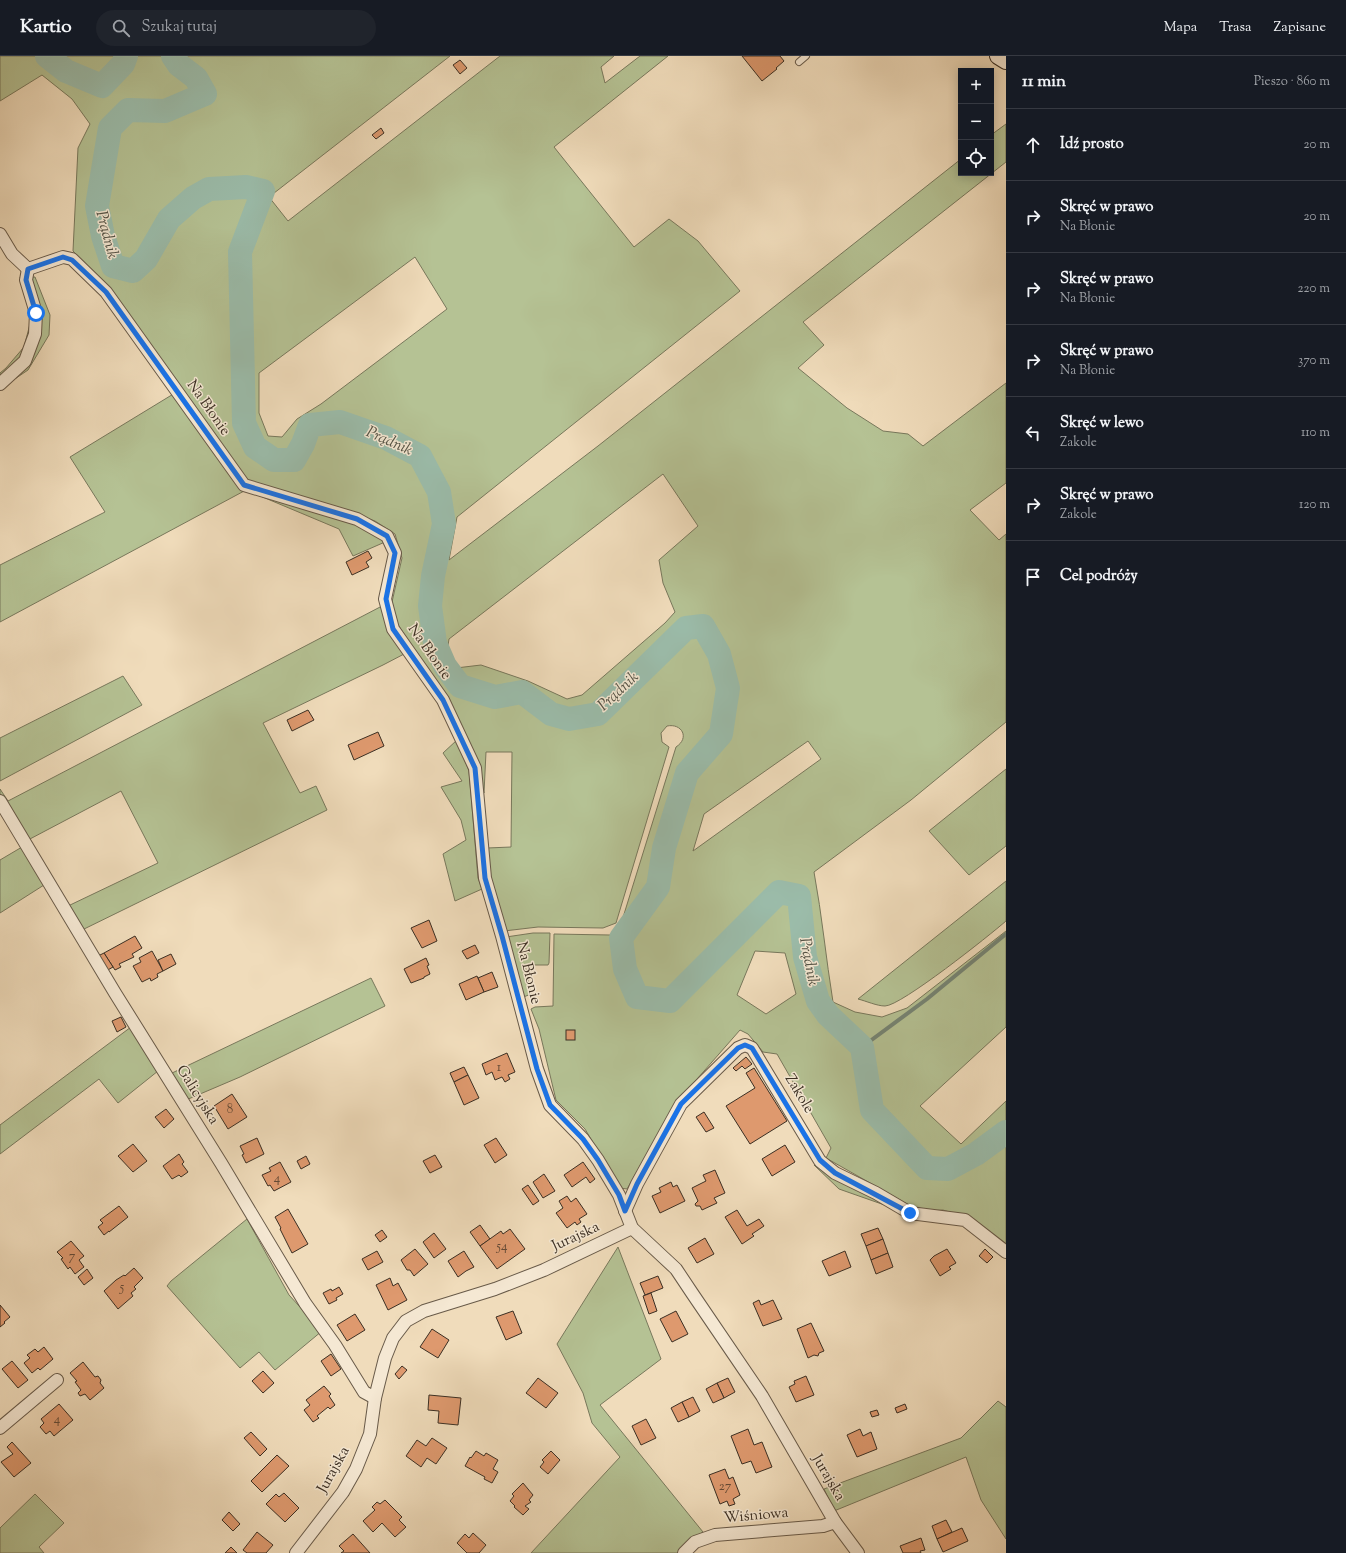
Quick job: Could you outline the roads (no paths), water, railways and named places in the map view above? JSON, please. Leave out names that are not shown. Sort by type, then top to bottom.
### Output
[{"type":"main road","points":[[998,56],[1006,61]]},
{"type":"street","points":[[0,234],[12,254],[28,269],[26,280],[36,313],[35,334],[25,361],[0,384]]},
{"type":"street","name":"Na Błonie","points":[[28,269],[63,257],[72,260],[106,292],[244,485],[357,519],[387,536],[395,553],[386,599],[393,629],[443,700],[475,768],[485,878],[537,1069],[550,1105],[583,1139],[598,1160],[619,1195],[632,1228]]},
{"type":"street","name":"Galicyjska","points":[[0,801],[115,993],[305,1303],[335,1345],[364,1392],[376,1398]]},
{"type":"street","name":"Zakole","points":[[625,1211],[637,1184],[681,1104],[738,1048],[745,1045],[752,1048],[820,1160],[835,1173],[910,1213],[965,1220],[1006,1252]]},
{"type":"street","name":"Jurajska","points":[[303,1550],[343,1492],[356,1469],[370,1434],[385,1358],[393,1338],[406,1321],[424,1311],[495,1289],[544,1270],[632,1228],[676,1269],[684,1280],[762,1396],[835,1522],[858,1553]]},
{"type":"street","points":[[0,1428],[58,1380]]},
{"type":"street","name":"Wiśniowa","points":[[684,1553],[695,1542],[716,1535],[823,1526],[835,1522]]},
{"type":"lane","points":[[799,62],[806,56]]},
{"type":"waterway","name":"Prądnik","points":[[47,56],[66,71],[102,86],[123,64],[126,56]]},
{"type":"waterway","name":"Prądnik","points":[[173,56],[179,65],[196,78],[205,94],[165,111],[128,110],[110,128],[97,206],[103,236],[113,266],[133,271],[146,259],[169,219],[193,198],[209,189],[246,187],[263,191],[240,252],[244,423],[255,447],[274,460],[294,460],[303,444],[310,425],[340,422],[386,438],[420,456],[439,492],[444,524],[433,576],[430,606],[435,643],[445,666],[460,686],[495,697],[522,692],[551,714],[569,719],[598,714],[686,628],[703,626],[719,654],[728,688],[721,734],[687,773],[664,848],[658,887],[621,938],[625,969],[637,997],[670,1001],[779,892],[799,896],[805,957],[818,1001],[828,1015],[862,1047],[872,1110],[927,1168],[948,1169],[976,1154],[1006,1132]]},
{"type":"waterway","points":[[862,1047],[927,999],[1006,934]]}]
